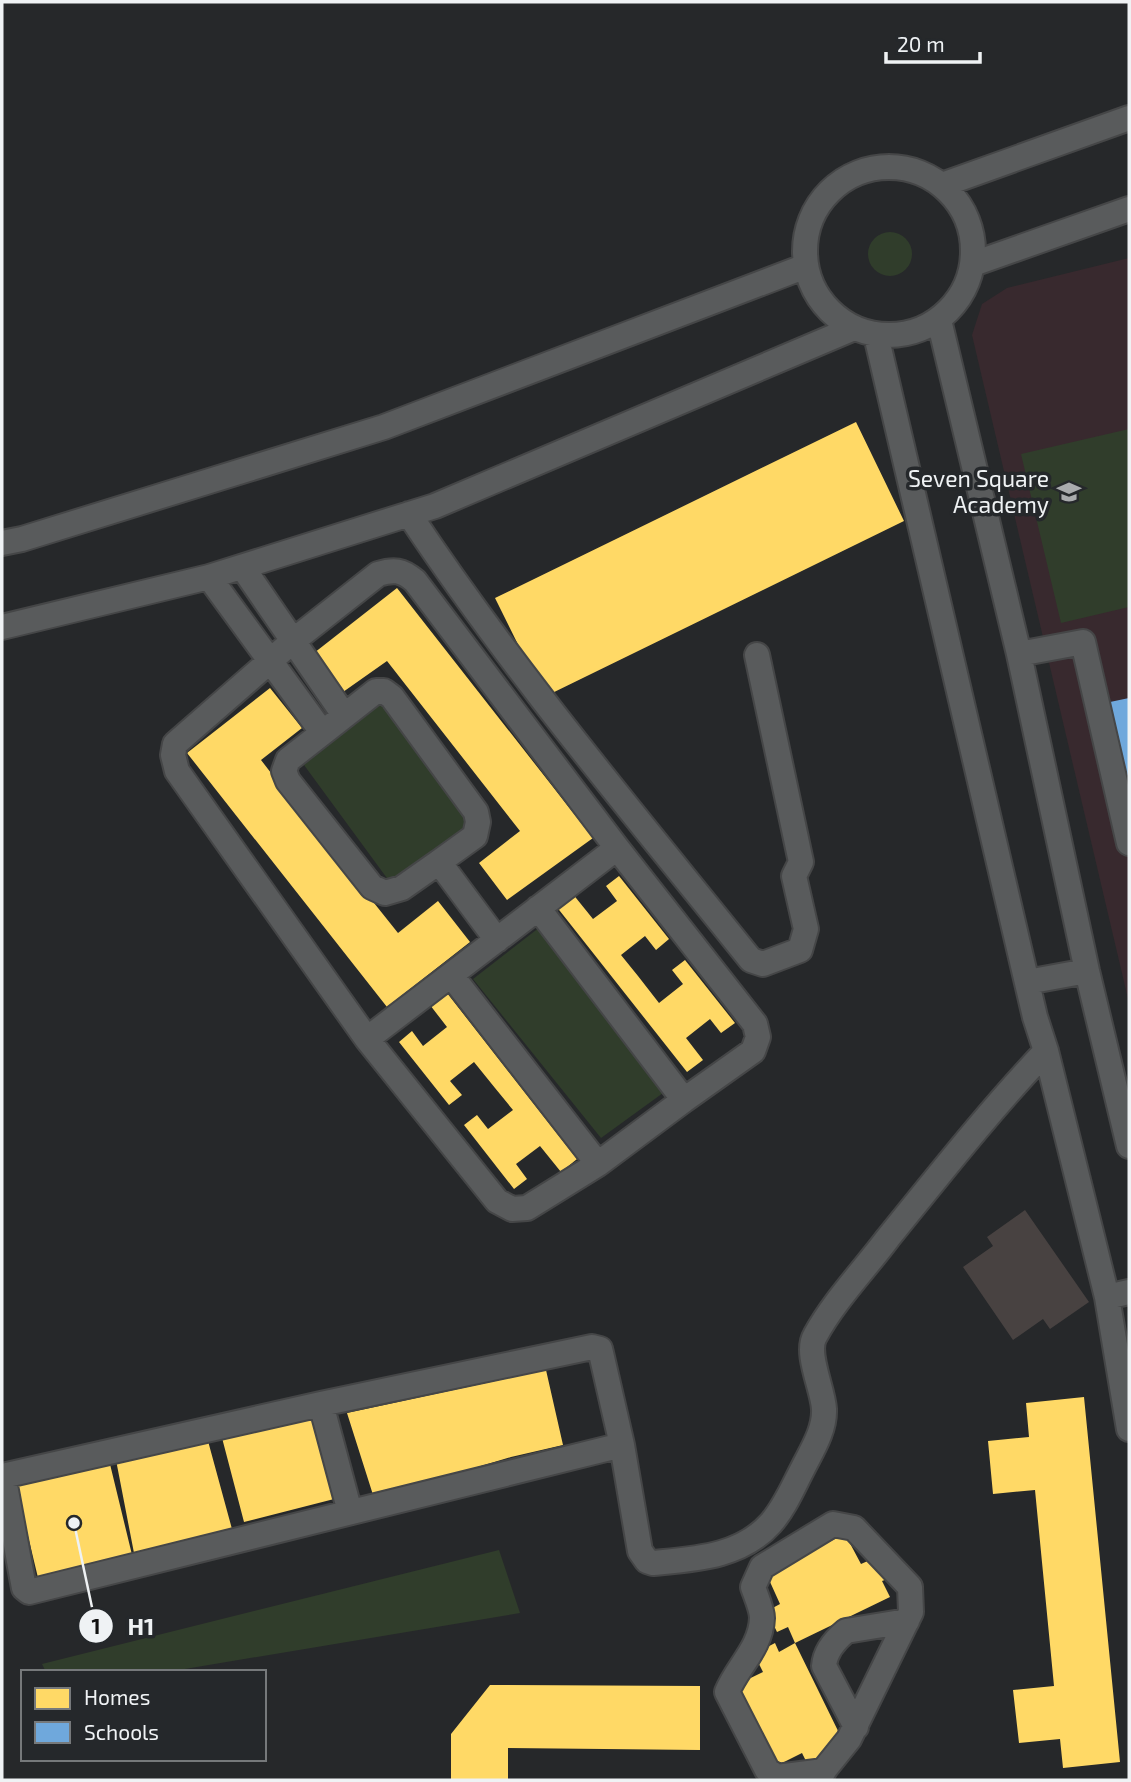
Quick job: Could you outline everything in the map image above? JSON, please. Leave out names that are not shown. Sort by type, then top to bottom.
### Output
[{"type":"street","points":[[942,185],[1129,118]]},
{"type":"street","points":[[890,167],[926,175],[942,185],[957,201],[968,221],[973,242],[973,264],[967,286],[956,305],[939,320],[920,331],[898,336],[865,332],[837,318],[822,303],[811,286],[804,248],[807,229],[824,197],[837,184],[853,174],[890,167]]},
{"type":"street","points":[[973,264],[1129,209]]},
{"type":"street","points":[[2,543],[384,427],[806,266]]},
{"type":"street","points":[[939,320],[1019,654],[1087,971],[1129,1146]]},
{"type":"street","points":[[2,627],[209,578],[435,506],[865,332]]},
{"type":"street","points":[[865,332],[1027,982],[1118,1295],[1129,1429]]},
{"type":"street","points":[[409,514],[459,591],[551,710],[751,960],[763,964],[800,950],[806,929],[794,876],[801,862],[757,655]]},
{"type":"street","points":[[243,568],[344,715]]},
{"type":"street","points":[[393,569],[405,572],[415,581],[617,848],[755,1024],[758,1037],[753,1051],[598,1164],[527,1208],[512,1209],[497,1201],[366,1039],[177,771],[173,755],[174,744],[293,641],[378,574],[393,569]]},
{"type":"street","points":[[209,578],[322,732]]},
{"type":"street","points":[[1019,654],[1083,642],[1129,843]]},
{"type":"street","points":[[376,691],[384,691],[392,697],[476,812],[478,822],[475,836],[402,888],[385,893],[372,887],[288,781],[284,771],[288,760],[344,715],[376,691]]},
{"type":"street","points":[[366,1039],[617,848]]},
{"type":"street","points":[[439,862],[497,940]]},
{"type":"street","points":[[538,908],[684,1100]]},
{"type":"street","points":[[1027,982],[1087,971]]},
{"type":"street","points":[[451,975],[598,1164]]},
{"type":"street","points":[[622,1445],[31,1592],[24,1588],[4,1480],[5,1476],[321,1404],[596,1347],[601,1353],[622,1445],[640,1550],[647,1561],[653,1563],[723,1554],[742,1546],[771,1524],[788,1499],[819,1436],[824,1408],[812,1353],[813,1338],[842,1297],[942,1171],[1046,1051]]},
{"type":"street","points":[[321,1404],[350,1512]]},
{"type":"street","points":[[833,1524],[854,1528],[910,1587],[911,1612],[856,1727],[820,1776],[777,1777],[767,1770],[727,1692],[754,1648],[762,1618],[753,1587],[762,1567],[833,1524]]},
{"type":"street","points":[[856,1727],[824,1666],[824,1658],[838,1637],[846,1631],[906,1621]]},
{"type":"shaded area","name":"Seven Square Academy","points":[[1129,258],[1129,1003],[972,335],[982,304],[1007,288]]},
{"type":"green space","points":[[890,232],[899,233],[906,238],[911,245],[911,263],[906,270],[899,275],[890,276],[881,275],[874,270],[869,263],[868,254],[869,245],[874,238],[881,233]]},
{"type":"green space","points":[[1129,429],[1129,607],[1061,623],[1021,454]]},
{"type":"green space","points":[[381,704],[474,825],[392,885],[304,765]]},
{"type":"green space","points":[[540,927],[663,1093],[601,1138],[473,979]]},
{"type":"green space","points":[[499,1550],[520,1613],[179,1670],[45,1670],[42,1664]]},
{"type":"building: Homes","points":[[856,422],[904,521],[544,697],[495,598]]},
{"type":"building: Homes","points":[[397,588],[593,838],[507,900],[479,863],[520,831],[387,661],[343,692],[314,653]]},
{"type":"building: Homes","points":[[270,688],[302,728],[261,760],[295,804],[398,933],[438,901],[470,942],[387,1007],[187,753]]},
{"type":"building: Homes","points":[[619,876],[669,939],[656,950],[645,936],[621,955],[659,1003],[683,984],[672,970],[685,960],[735,1023],[721,1033],[710,1019],[686,1038],[703,1060],[687,1072],[556,906],[572,893],[593,919],[617,901],[606,886]]},
{"type":"building: Homes","points":[[447,993],[577,1159],[561,1172],[540,1146],[516,1164],[527,1179],[514,1189],[464,1125],[477,1115],[488,1129],[513,1110],[474,1062],[450,1081],[462,1095],[449,1105],[399,1042],[412,1031],[423,1046],[447,1027],[430,1005]]},
{"type":"building: Homes","points":[[546,1370],[563,1445],[511,1457],[374,1498],[347,1413]]},
{"type":"building: Homes","points":[[1084,1397],[1120,1762],[1063,1768],[1060,1739],[1019,1743],[1013,1690],[1054,1686],[1035,1490],[993,1494],[988,1441],[1029,1437],[1026,1403]]},
{"type":"building: Homes","points":[[315,1410],[338,1498],[244,1522],[221,1434]]},
{"type":"building: Homes","points":[[208,1441],[232,1529],[134,1553],[116,1460]]},
{"type":"building: Homes","points":[[109,1460],[134,1563],[40,1586],[15,1482]]},
{"type":"building: Homes","points":[[845,1534],[861,1564],[879,1556],[890,1578],[882,1581],[890,1597],[795,1643],[788,1627],[777,1632],[767,1611],[780,1604],[766,1573]]},
{"type":"building: Homes","points":[[775,1643],[779,1652],[795,1643],[842,1739],[826,1746],[831,1756],[809,1767],[802,1753],[772,1768],[732,1687],[763,1672],[754,1654]]},
{"type":"building: Homes","points":[[490,1685],[700,1686],[700,1750],[508,1748],[508,1780],[451,1780],[451,1734]]},
{"type":"building: Schools","points":[[1129,698],[1129,785],[1128,785],[1110,702]]},
{"type":"building: Other","points":[[1025,1210],[1089,1302],[1050,1329],[1043,1319],[1013,1340],[963,1267],[993,1246],[987,1237]]},
{"type":"place","name":"Seven Square Academy","points":[[1069,492]]},
{"type":"place","name":"H1","points":[[74,1523]]}]
